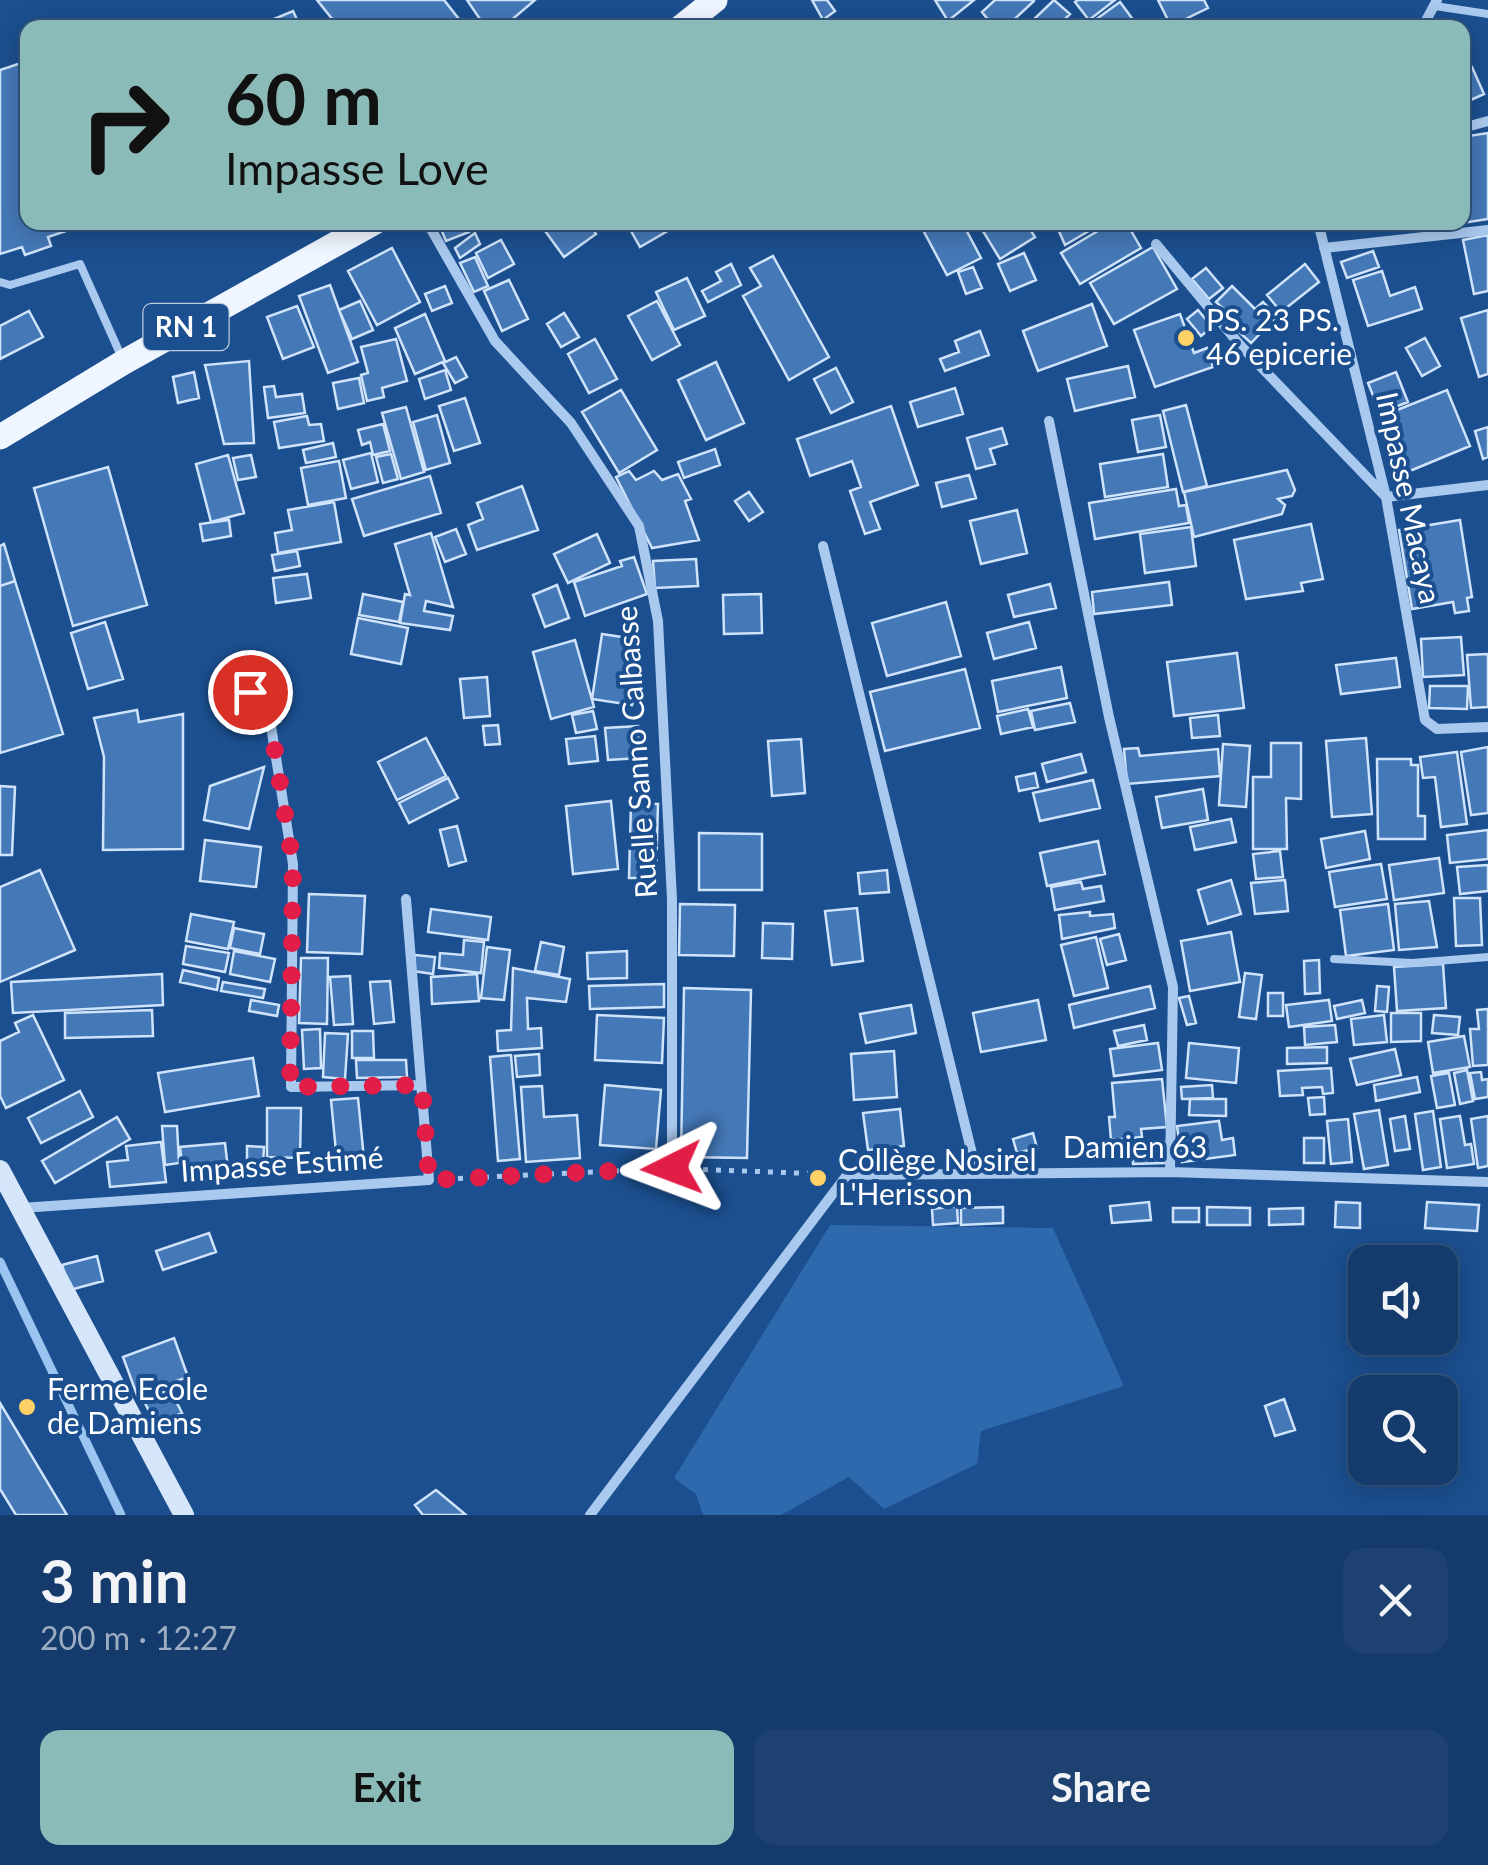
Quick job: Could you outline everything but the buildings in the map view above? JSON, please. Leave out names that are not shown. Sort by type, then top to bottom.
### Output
[{"type":"main road","points":[[690,20],[715,0]]},
{"type":"main road","name":"RN 1","points":[[0,438],[124,362],[361,230]]},
{"type":"street","name":"Ruelle Sanno Calbasse","points":[[432,230],[495,342],[570,423],[639,526],[658,621],[672,899],[672,1168]]},
{"type":"street","name":"Impasse Macaya","points":[[1320,230],[1386,496],[1425,720],[1436,729],[1488,727]]},
{"type":"street","points":[[1324,248],[1488,230]]},
{"type":"street","points":[[1156,244],[1240,345],[1386,496],[1488,485]]},
{"type":"street","points":[[1049,422],[1108,716],[1173,987],[1170,1172]]},
{"type":"street","points":[[823,546],[977,1174]]},
{"type":"street","points":[[250,692],[270,720],[293,864],[290,1087],[422,1085]]},
{"type":"street","points":[[406,899],[429,1180]]},
{"type":"street","points":[[0,1170],[184,1515]]},
{"type":"street","name":"Damien 63","points":[[847,1175],[1170,1172],[1488,1182]]},
{"type":"street","points":[[590,1515],[847,1175]]},
{"type":"street","name":"Impasse Estimé","points":[[21,1208],[429,1180]]},
{"type":"lane","points":[[1436,3],[1488,14]]},
{"type":"lane","points":[[0,282],[10,285],[80,264],[124,362]]},
{"type":"lane","points":[[1334,959],[1412,963],[1488,957]]},
{"type":"path","name":"Impasse Estimé","points":[[429,1180],[672,1168],[847,1175]]},
{"type":"shaded area","points":[[830,1225],[1053,1228],[1124,1386],[981,1431],[977,1464],[884,1509],[849,1477],[781,1515],[703,1515],[696,1494],[674,1478]]},
{"type":"waterway","points":[[0,1262],[121,1515]]},
{"type":"place","name":"PS. 23 PS. 46 epicerie","points":[[1186,338]]},
{"type":"place","name":"Collège Nosirel L'Herisson","points":[[818,1178]]},
{"type":"place","name":"Ferme Ecole de Damiens","points":[[27,1407]]},
{"type":"route","points":[[250,692],[270,720],[293,864],[290,1087],[422,1085],[429,1180],[672,1168]]}]
